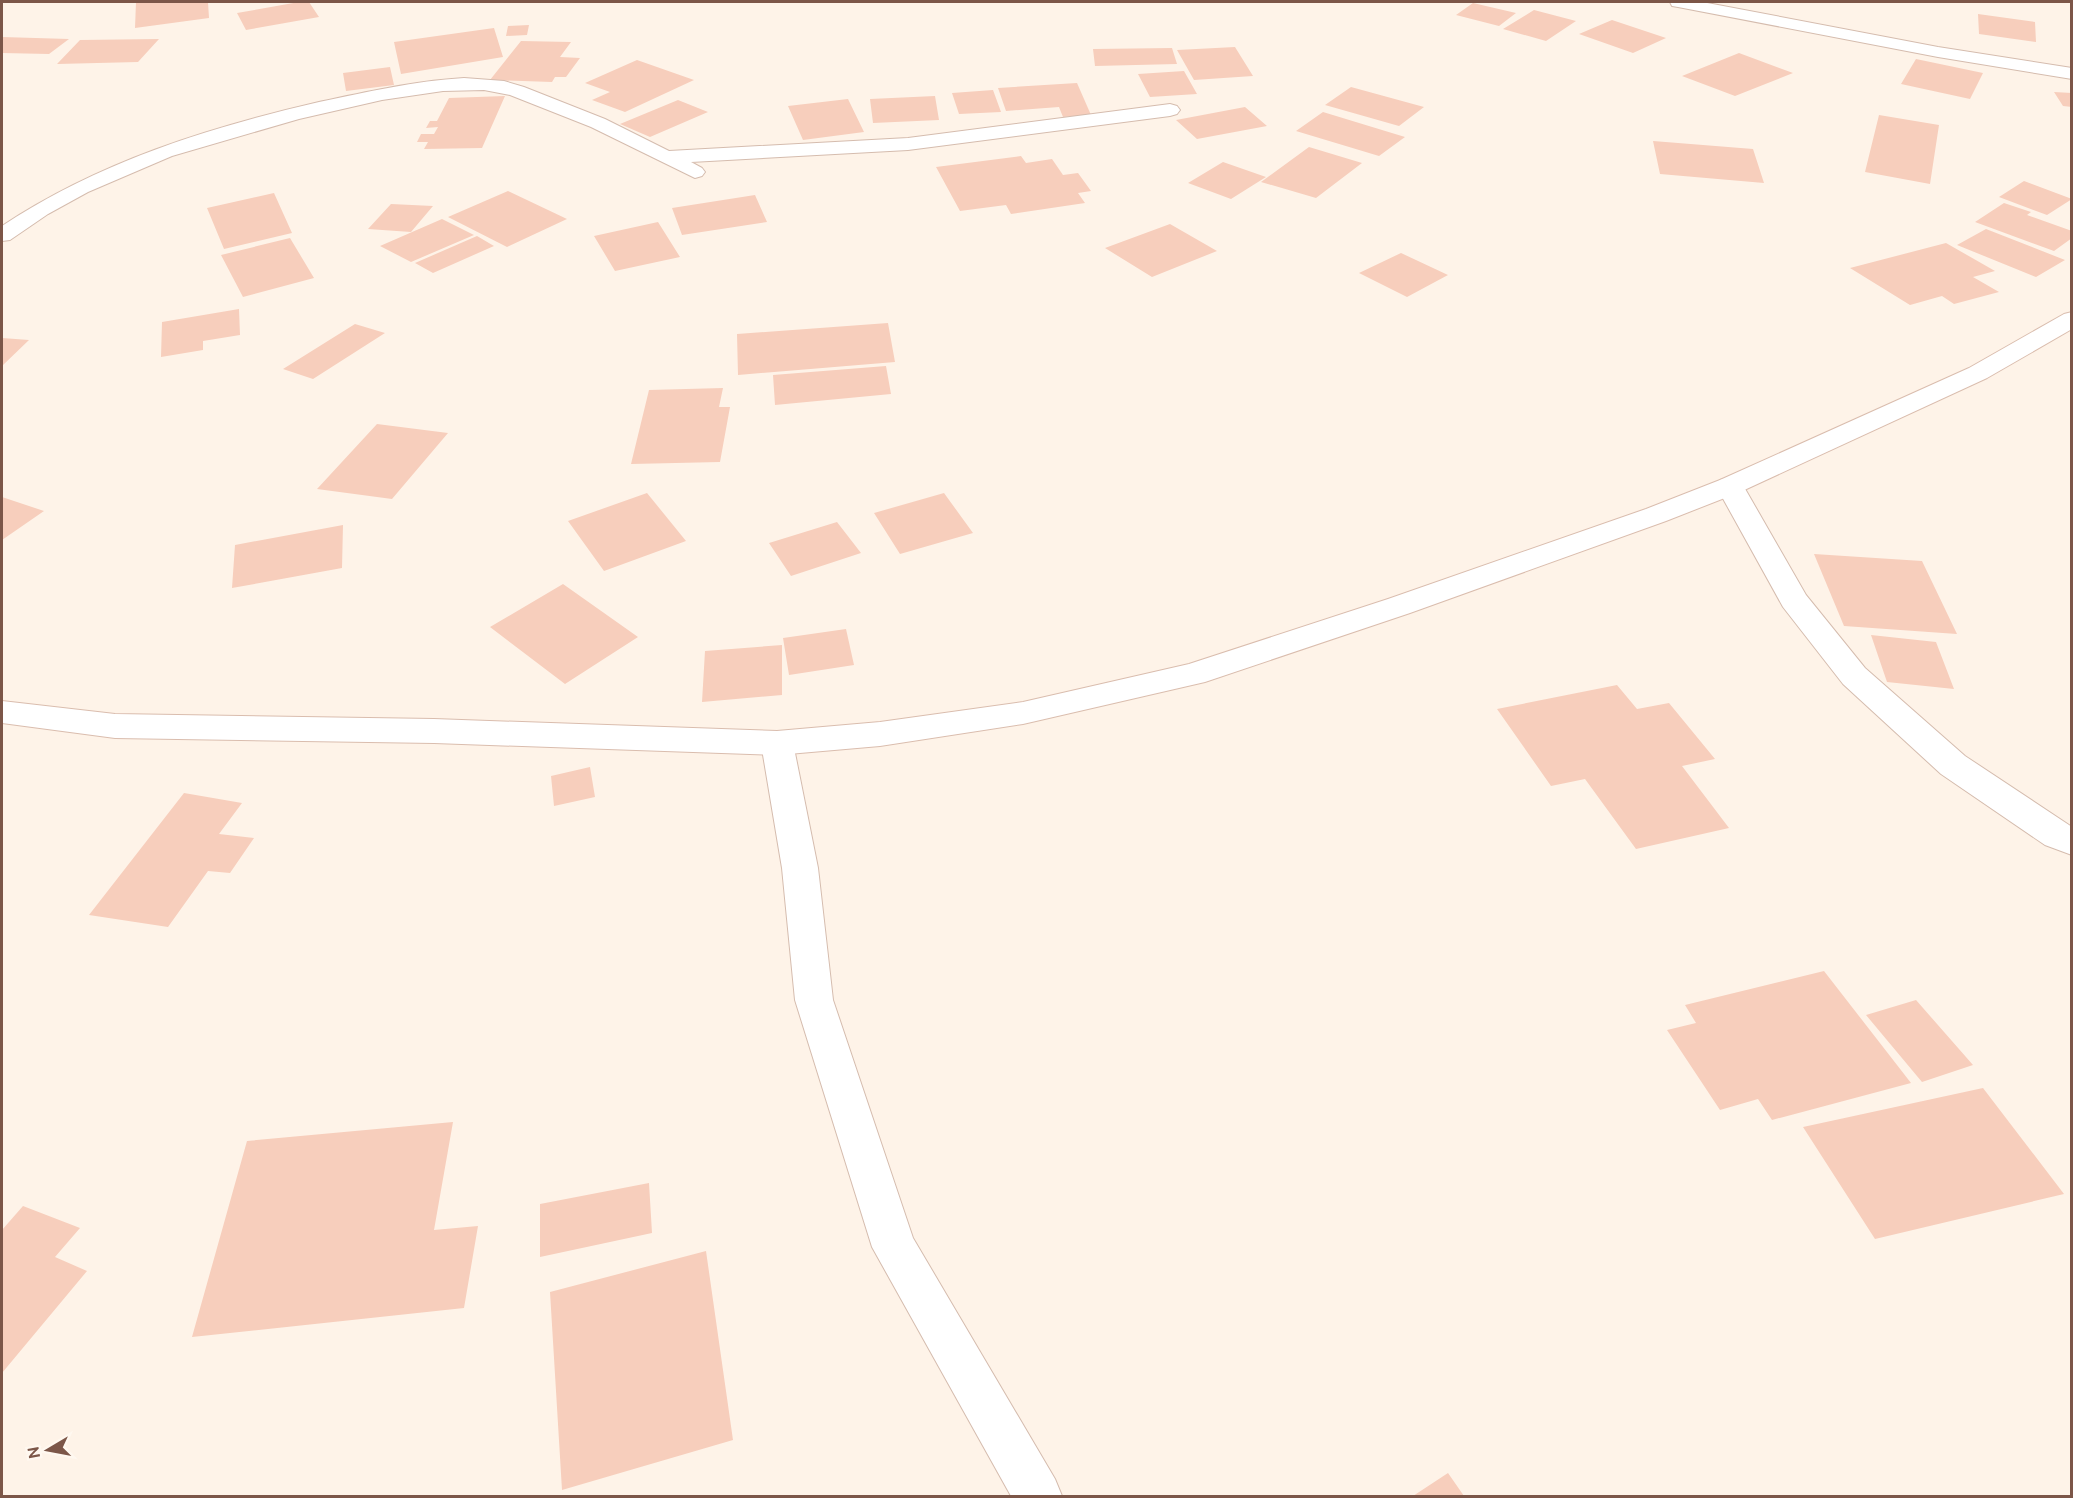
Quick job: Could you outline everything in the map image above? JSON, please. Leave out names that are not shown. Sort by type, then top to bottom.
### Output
[{"type":"street","points":[[1678,2],[1938,52],[2072,74]]},
{"type":"street","points":[[2,235],[73,191],[144,159],[215,136],[317,108],[394,91],[457,84],[505,87],[579,113],[695,171]]},
{"type":"street","points":[[666,157],[908,144],[1170,110]]},
{"type":"street","points":[[2,712],[115,726],[434,731],[777,743],[880,734],[1023,713],[1194,674],[1400,606],[1730,486],[1978,373],[2072,319]]},
{"type":"street","points":[[1730,486],[1794,600],[1854,676],[1953,765],[2057,836],[2072,842]]},
{"type":"street","points":[[777,743],[800,868],[814,1000],[894,1247],[1038,1497]]},
{"type":"building","points":[[136,2],[208,2],[209,18],[135,28]]},
{"type":"building","points":[[309,2],[319,17],[246,30],[237,13]]},
{"type":"building","points":[[1473,3],[1516,13],[1499,26],[1456,15]]},
{"type":"building","points":[[1534,10],[1576,21],[1546,41],[1503,29]]},
{"type":"building","points":[[1978,14],[2035,22],[2036,42],[1979,34]]},
{"type":"building","points":[[1612,20],[1666,38],[1633,53],[1579,34]]},
{"type":"building","points":[[529,25],[527,35],[506,36],[508,26]]},
{"type":"building","points":[[494,28],[503,57],[401,74],[394,42]]},
{"type":"building","points":[[2,37],[69,39],[49,54],[2,53]]},
{"type":"building","points":[[159,39],[138,62],[57,64],[80,40]]},
{"type":"building","points":[[521,41],[571,42],[560,57],[580,58],[566,77],[555,77],[552,82],[490,80]]},
{"type":"building","points":[[1235,47],[1253,76],[1194,80],[1177,50]]},
{"type":"building","points":[[1172,48],[1177,64],[1095,66],[1093,49]]},
{"type":"building","points":[[1739,53],[1793,73],[1735,96],[1682,76]]},
{"type":"building","points":[[1916,59],[1983,73],[1970,99],[1901,84]]},
{"type":"building","points":[[637,60],[694,80],[625,112],[592,100],[610,92],[585,83]]},
{"type":"building","points":[[390,67],[394,85],[346,91],[343,73]]},
{"type":"building","points":[[1184,71],[1197,94],[1150,97],[1138,74]]},
{"type":"building","points":[[1077,83],[1091,115],[1063,117],[1059,107],[1006,111],[998,88]]},
{"type":"building","points":[[1351,87],[1424,107],[1399,126],[1325,105]]},
{"type":"building","points":[[993,90],[1001,112],[959,114],[952,93]]},
{"type":"building","points":[[2054,92],[2072,93],[2072,107],[2063,106]]},
{"type":"building","points":[[505,96],[482,148],[424,149],[428,142],[417,142],[421,134],[434,134],[438,127],[426,128],[430,121],[437,121],[449,98]]},
{"type":"building","points":[[935,96],[939,120],[873,123],[870,99]]},
{"type":"building","points":[[848,99],[864,132],[803,140],[788,106]]},
{"type":"building","points":[[678,100],[708,112],[650,137],[620,124]]},
{"type":"building","points":[[1245,107],[1267,126],[1197,139],[1176,120]]},
{"type":"building","points":[[1323,112],[1405,137],[1379,156],[1296,131]]},
{"type":"building","points":[[1879,115],[1939,125],[1930,184],[1865,172]]},
{"type":"building","points":[[1653,141],[1753,149],[1764,183],[1660,174]]},
{"type":"building","points":[[1309,147],[1362,163],[1316,198],[1261,182]]},
{"type":"building","points":[[1021,156],[1026,163],[1052,159],[1063,175],[1078,173],[1091,191],[1078,193],[1085,203],[1011,214],[1006,205],[960,211],[936,167]]},
{"type":"building","points":[[1223,162],[1266,177],[1231,199],[1188,183]]},
{"type":"building","points":[[2024,181],[2072,199],[2047,215],[1999,197]]},
{"type":"building","points":[[508,191],[567,219],[507,247],[448,217]]},
{"type":"building","points":[[274,193],[292,233],[224,249],[207,208]]},
{"type":"building","points":[[755,195],[767,222],[682,235],[672,208]]},
{"type":"building","points":[[2004,203],[2031,212],[2027,215],[2072,231],[2072,238],[2054,251],[1975,222]]},
{"type":"building","points":[[391,204],[433,206],[411,232],[368,229]]},
{"type":"building","points":[[442,219],[474,235],[411,262],[380,246]]},
{"type":"building","points":[[658,222],[680,257],[615,271],[594,236]]},
{"type":"building","points":[[1170,224],[1217,251],[1152,277],[1105,248]]},
{"type":"building","points":[[1986,229],[2065,260],[2036,277],[1957,245]]},
{"type":"building","points":[[477,236],[494,246],[433,273],[415,263]]},
{"type":"building","points":[[290,238],[314,278],[243,297],[221,255]]},
{"type":"building","points":[[1946,243],[1995,271],[1973,277],[1999,292],[1954,304],[1942,296],[1910,305],[1850,268]]},
{"type":"building","points":[[1401,253],[1448,275],[1407,297],[1359,273]]},
{"type":"building","points":[[239,309],[240,335],[203,341],[203,350],[161,357],[162,322]]},
{"type":"building","points":[[888,323],[895,362],[738,375],[737,334]]},
{"type":"building","points":[[355,324],[385,333],[313,379],[283,369]]},
{"type":"building","points":[[2,338],[29,340],[2,366]]},
{"type":"building","points":[[886,366],[891,394],[775,405],[773,375]]},
{"type":"building","points":[[723,388],[719,407],[730,407],[720,462],[631,464],[649,390]]},
{"type":"building","points":[[377,424],[448,433],[392,499],[317,489]]},
{"type":"building","points":[[647,493],[686,541],[604,571],[568,521]]},
{"type":"building","points":[[944,493],[973,533],[900,554],[874,513]]},
{"type":"building","points":[[2,497],[44,511],[2,540]]},
{"type":"building","points":[[837,522],[861,553],[791,576],[769,543]]},
{"type":"building","points":[[343,525],[342,568],[232,588],[235,545]]},
{"type":"building","points":[[1814,554],[1922,561],[1957,634],[1844,626]]},
{"type":"building","points":[[563,584],[638,637],[565,684],[490,627]]},
{"type":"building","points":[[846,629],[854,665],[789,675],[783,638]]},
{"type":"building","points":[[1871,635],[1936,642],[1954,689],[1887,682]]},
{"type":"building","points":[[782,645],[782,695],[702,702],[705,651]]},
{"type":"building","points":[[1617,685],[1637,709],[1669,703],[1715,759],[1682,766],[1729,828],[1636,849],[1585,779],[1551,786],[1497,709]]},
{"type":"building","points":[[590,767],[595,797],[554,806],[551,776]]},
{"type":"building","points":[[184,793],[242,803],[219,834],[254,838],[230,873],[208,871],[168,927],[89,915]]},
{"type":"building","points":[[1824,971],[1911,1083],[1772,1120],[1758,1099],[1720,1110],[1667,1030],[1696,1023],[1685,1005]]},
{"type":"building","points":[[1916,1000],[1973,1065],[1922,1082],[1866,1015]]},
{"type":"building","points":[[1983,1088],[2064,1194],[1875,1239],[1803,1127]]},
{"type":"building","points":[[453,1122],[434,1230],[478,1226],[464,1308],[192,1337],[247,1141]]},
{"type":"building","points":[[649,1183],[652,1233],[540,1257],[540,1204]]},
{"type":"building","points":[[23,1206],[80,1228],[55,1257],[87,1271],[2,1373],[2,1230]]},
{"type":"building","points":[[706,1251],[733,1440],[562,1490],[550,1292]]},
{"type":"building","points":[[1448,1473],[1464,1496],[1413,1496]]}]
